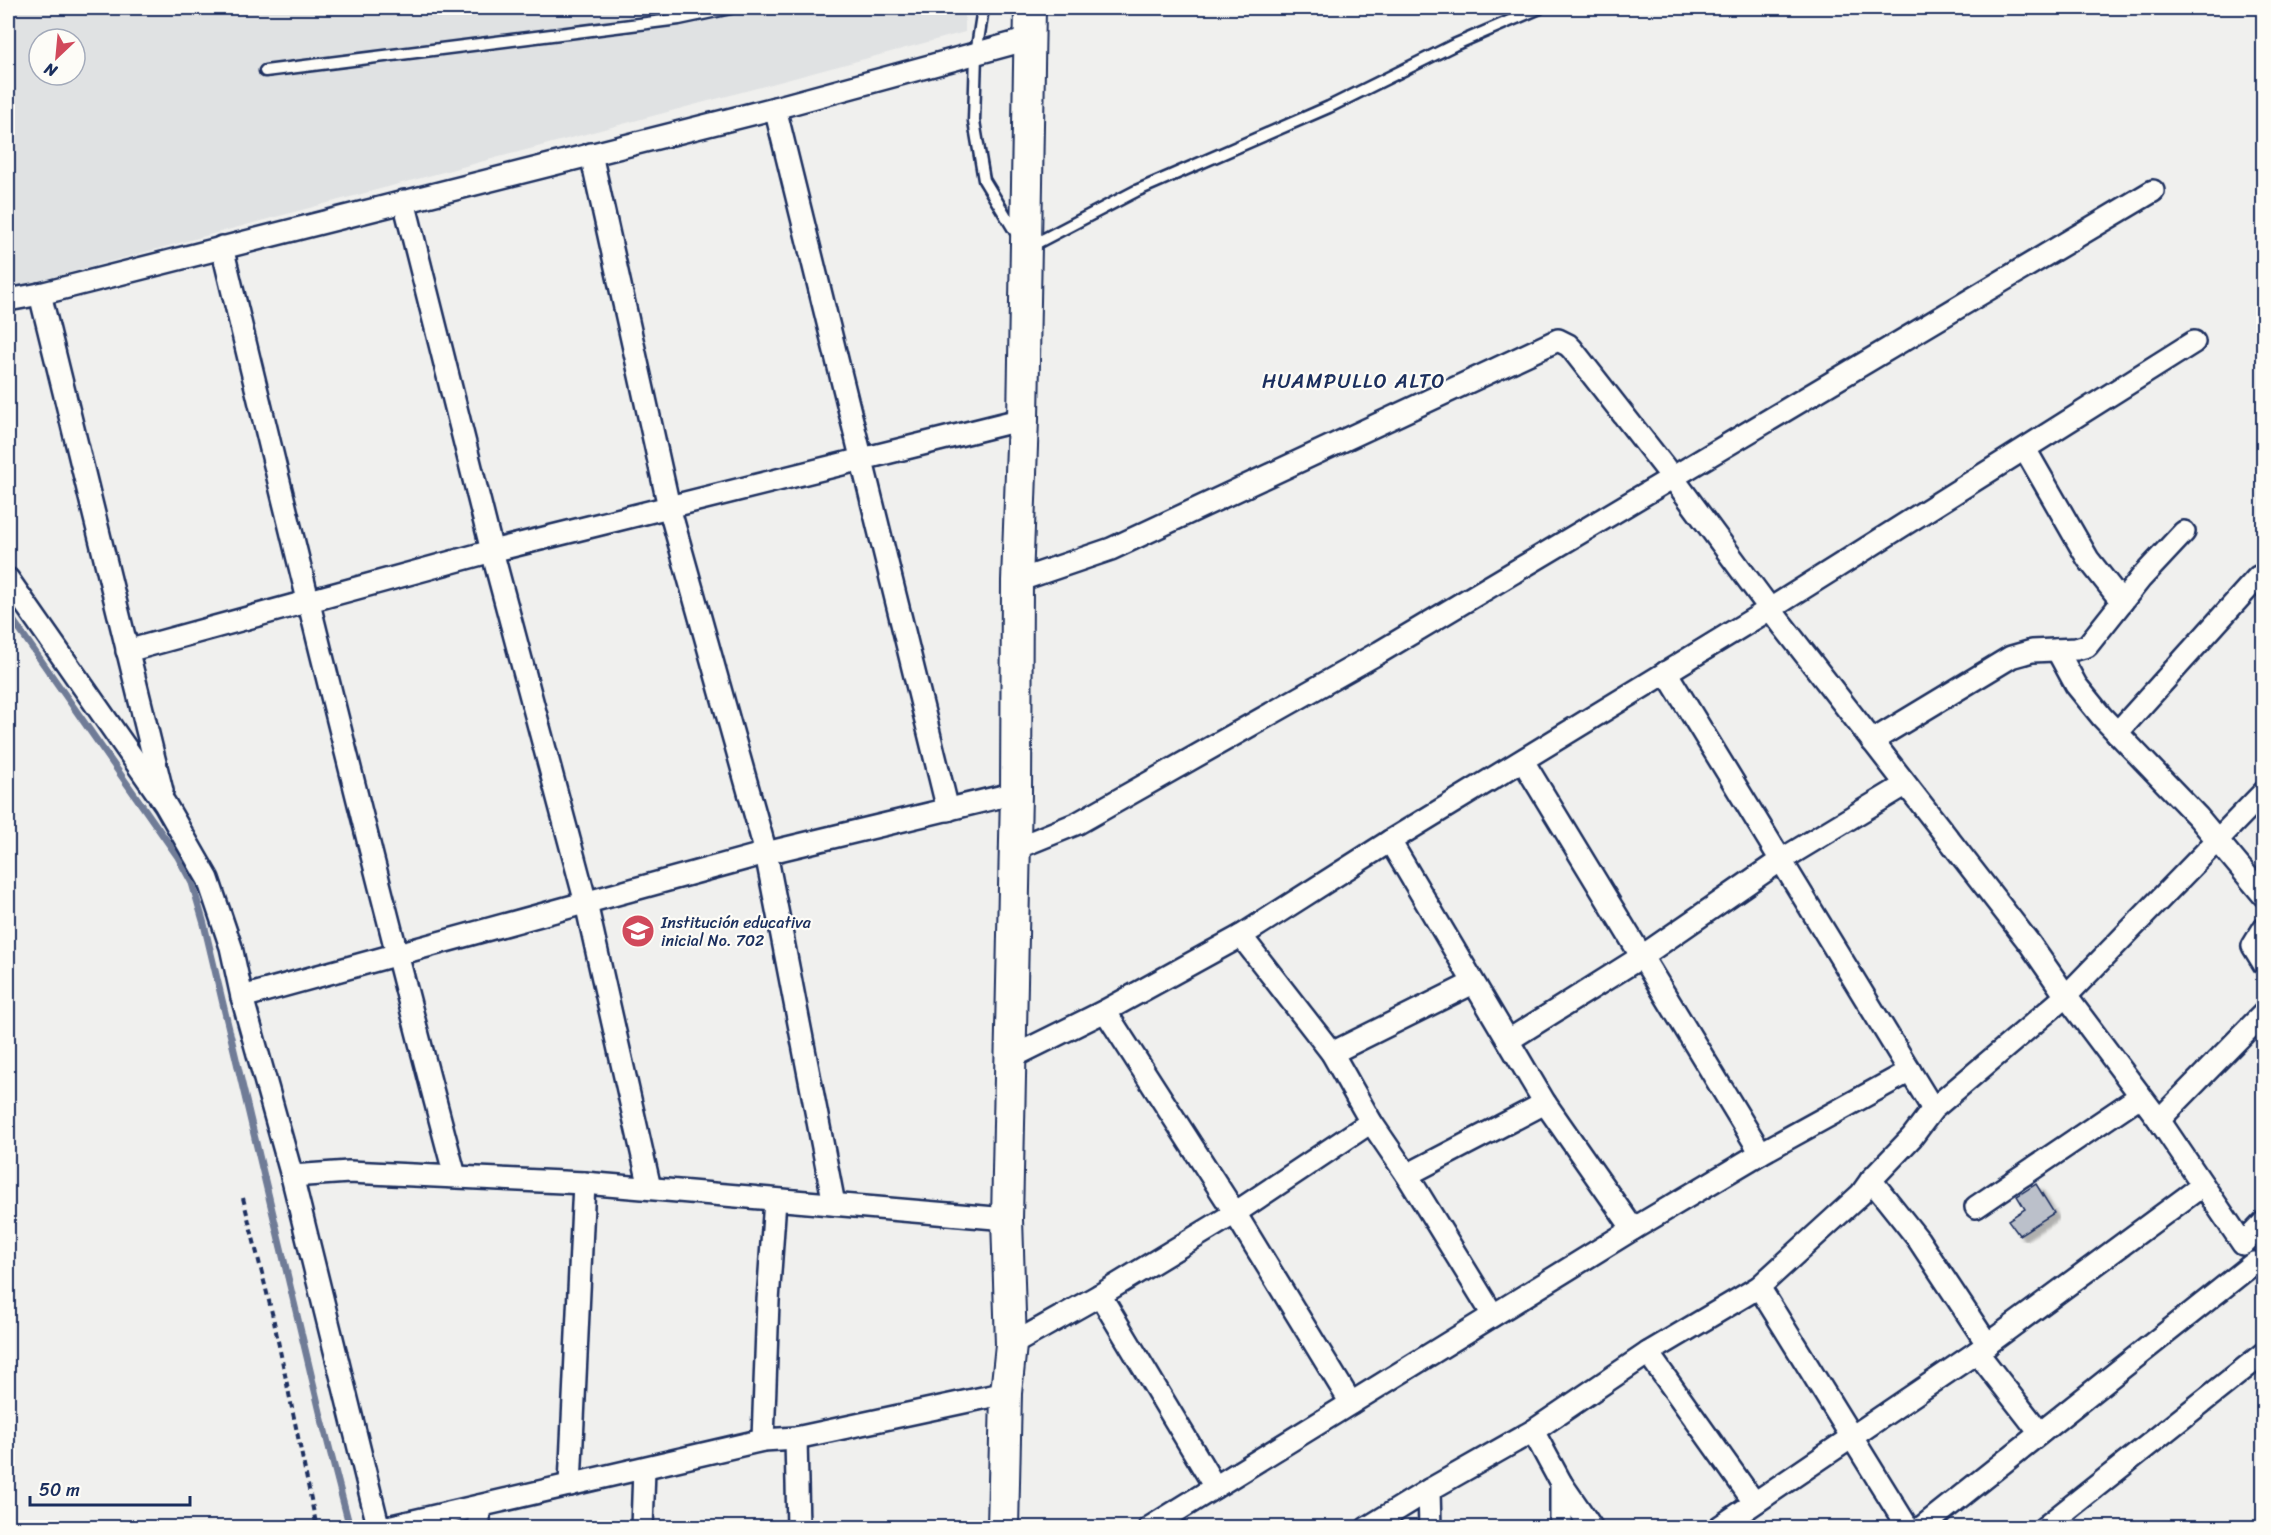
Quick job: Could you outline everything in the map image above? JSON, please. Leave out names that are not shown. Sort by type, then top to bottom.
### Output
[{"type":"main road","points":[[1003,1527],[1006,1393],[1011,1345],[1007,1219],[1029,8]]},
{"type":"street","points":[[8,300],[40,294],[775,108],[1029,39]]},
{"type":"street","points":[[775,108],[948,810]]},
{"type":"street","points":[[591,154],[669,507],[766,853],[834,1204]]},
{"type":"street","points":[[1014,849],[1078,823],[1380,652],[2153,191]]},
{"type":"street","points":[[404,201],[492,551],[586,903],[650,1188]]},
{"type":"street","points":[[222,247],[396,956],[455,1176]]},
{"type":"street","points":[[40,294],[165,804]]},
{"type":"street","points":[[1017,581],[1111,549],[1558,340],[1572,349],[1905,785],[2030,944],[2159,1120],[2259,1271],[2040,1433],[1921,1527]]},
{"type":"street","points":[[1010,1058],[1105,1011],[1241,936],[1390,841],[1770,609],[2194,342]]},
{"type":"street","points":[[127,651],[492,551],[1023,419]]},
{"type":"street","points":[[2025,449],[2088,559],[2121,602]]},
{"type":"street","points":[[1872,741],[2011,657],[2032,651],[2087,646],[2121,602],[2184,532]]},
{"type":"street","points":[[2117,733],[2259,577]]},
{"type":"street","points":[[8,579],[165,804],[208,879],[231,947],[242,997],[292,1176],[377,1521],[381,1525],[388,1527],[763,1440],[796,1438],[1006,1393]]},
{"type":"street","points":[[2057,650],[2076,685],[2117,733],[2217,838],[2264,896]]},
{"type":"street","points":[[1666,672],[1933,1109]]},
{"type":"street","points":[[1523,761],[1761,1152]]},
{"type":"street","points":[[1509,1040],[1641,957],[1781,860],[1905,785]]},
{"type":"street","points":[[1367,1527],[1533,1431],[1648,1353],[1758,1287],[1861,1194],[1871,1180],[1912,1137],[1933,1109],[2066,996],[2264,792]]},
{"type":"street","points":[[242,997],[766,853],[1016,793]]},
{"type":"street","points":[[1390,841],[1545,1103],[1633,1229]]},
{"type":"street","points":[[2264,928],[2253,946],[2264,964]]},
{"type":"street","points":[[1241,936],[1332,1053],[1371,1122],[1493,1315]]},
{"type":"street","points":[[1332,1053],[1473,983]]},
{"type":"street","points":[[1105,1011],[1235,1213],[1351,1403]]},
{"type":"street","points":[[2159,1120],[2264,1013]]},
{"type":"street","points":[[1149,1527],[1761,1152],[1910,1071]]},
{"type":"street","points":[[1976,1207],[2140,1096]]},
{"type":"street","points":[[1407,1176],[1545,1103]]},
{"type":"street","points":[[1011,1345],[1100,1295],[1235,1213],[1371,1122]]},
{"type":"street","points":[[292,1176],[349,1172],[584,1183],[1007,1219]]},
{"type":"street","points":[[1871,1180],[1918,1239],[1982,1348],[2040,1433]]},
{"type":"street","points":[[570,1485],[584,1183]]},
{"type":"street","points":[[1718,1527],[1982,1348],[2204,1185]]},
{"type":"street","points":[[763,1440],[768,1301],[775,1200]]},
{"type":"street","points":[[2243,1244],[2264,1222]]},
{"type":"street","points":[[1758,1287],[1908,1527]]},
{"type":"street","points":[[1100,1295],[1215,1486]]},
{"type":"street","points":[[1648,1353],[1754,1502]]},
{"type":"street","points":[[2044,1527],[2264,1353]]},
{"type":"street","points":[[1533,1431],[1561,1483],[1592,1527]]},
{"type":"street","points":[[796,1438],[798,1527]]},
{"type":"street","points":[[642,1527],[644,1469]]},
{"type":"street","points":[[1561,1483],[1561,1527]]},
{"type":"street","points":[[1429,1490],[1430,1527]]},
{"type":"street","points":[[479,1506],[479,1527]]},
{"type":"lane","points":[[265,71],[679,19],[731,8]]},
{"type":"lane","points":[[982,8],[976,54],[974,121],[984,180],[1026,249],[1136,191],[1329,107],[1454,45],[1540,8]]},
{"type":"path","points":[[243,1198],[273,1317],[317,1527]]},
{"type":"shaded area","points":[[8,8],[965,8],[965,32],[8,289]]},
{"type":"building","points":[[2036,1184],[2054,1213],[2019,1235],[2008,1220],[2025,1209],[2017,1196]]},
{"type":"waterway","points":[[8,613],[178,857],[192,883],[204,924],[320,1412],[350,1528]]},
{"type":"place","name":"Institución educativa inicial No. 702","points":[[638,931]]},
{"type":"district","name":"HUAMPULLO ALTO","points":[[1354,381]]}]
